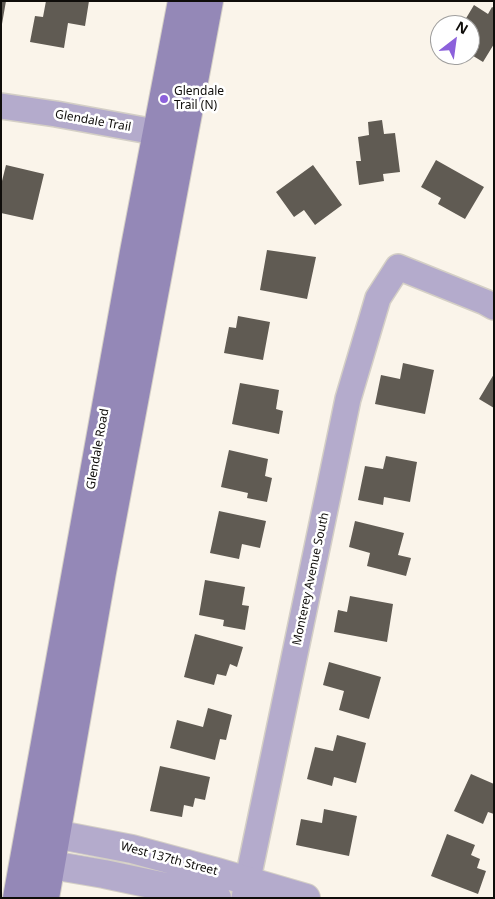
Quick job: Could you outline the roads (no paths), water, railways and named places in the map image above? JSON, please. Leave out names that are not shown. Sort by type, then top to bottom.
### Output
[{"type":"main road","name":"Glendale Road","points":[[17,898],[156,132],[182,1]]},
{"type":"main road","points":[[45,898],[102,572],[209,1]]},
{"type":"street","name":"Glendale Trail","points":[[1,106],[184,138]]},
{"type":"street","name":"Monterey Avenue South","points":[[246,889],[348,399],[378,298],[398,267],[494,307]]},
{"type":"street","name":"West 137th Street","points":[[29,829],[132,849],[246,889],[306,898]]},
{"type":"street","name":"West 137th Street","points":[[24,860],[104,874],[217,898]]},
{"type":"place","name":"Glendale Trail (N)","points":[[164,99]]}]
